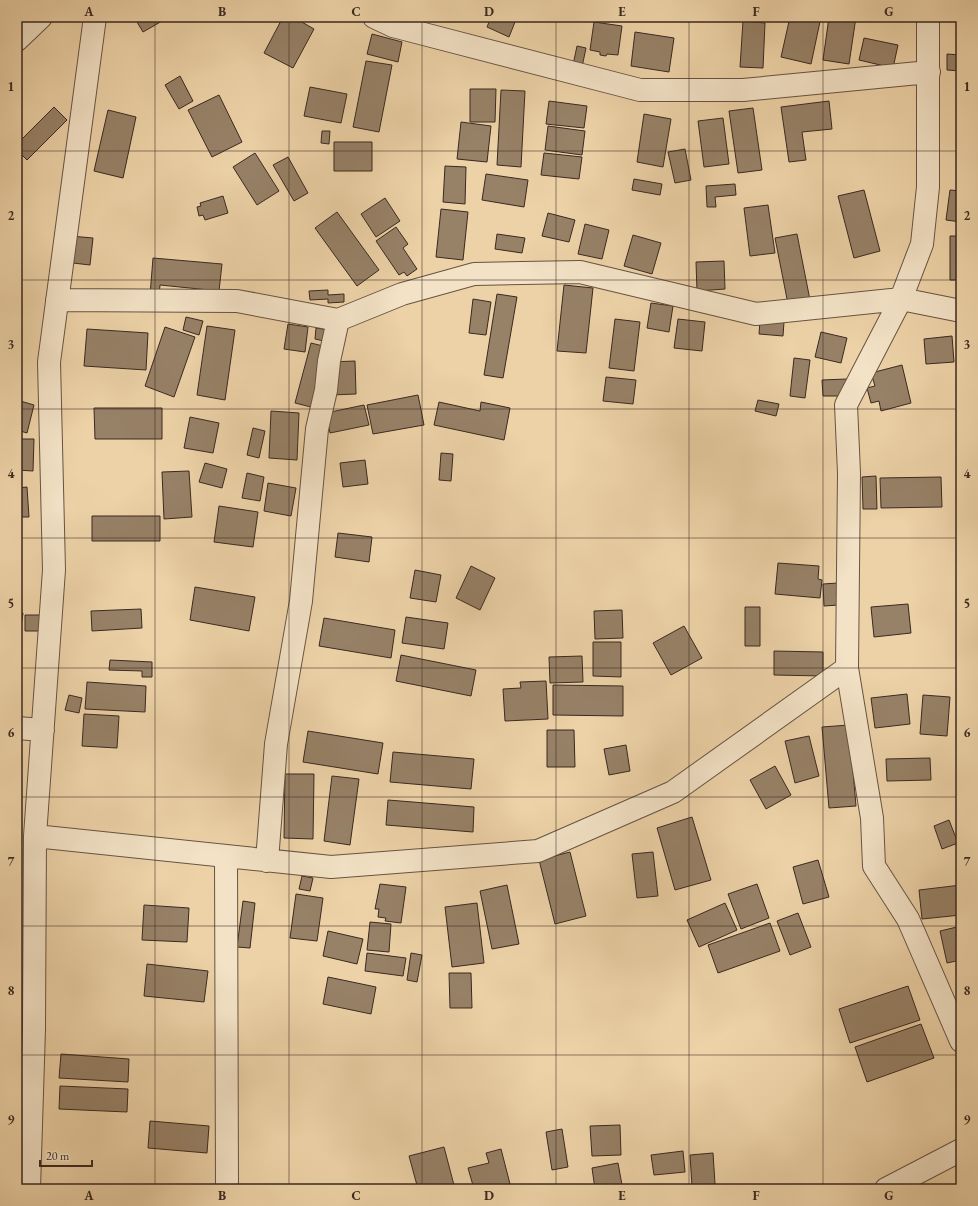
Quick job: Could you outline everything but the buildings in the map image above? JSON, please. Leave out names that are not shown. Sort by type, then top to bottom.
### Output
[{"type":"street","points":[[17,40],[41,17]]},
{"type":"street","points":[[29,1189],[25,1028],[35,836],[54,570],[49,362],[95,17]]},
{"type":"street","points":[[374,17],[393,26],[640,90],[743,90],[930,72]]},
{"type":"street","points":[[928,17],[930,72],[928,187],[922,244],[901,299],[846,405],[849,472],[847,668],[872,818],[874,866],[908,919],[961,1041]]},
{"type":"street","points":[[57,300],[237,301],[338,320],[402,294],[474,274],[580,272],[756,314],[901,299],[961,311]]},
{"type":"street","points":[[268,861],[276,744],[301,601],[316,429],[326,390],[329,361],[338,320]]},
{"type":"street","points":[[35,836],[331,867],[538,851],[673,792],[847,668]]},
{"type":"street","points":[[17,728],[43,730]]},
{"type":"street","points":[[226,856],[227,1189]]},
{"type":"street","points":[[886,1189],[961,1150]]}]
